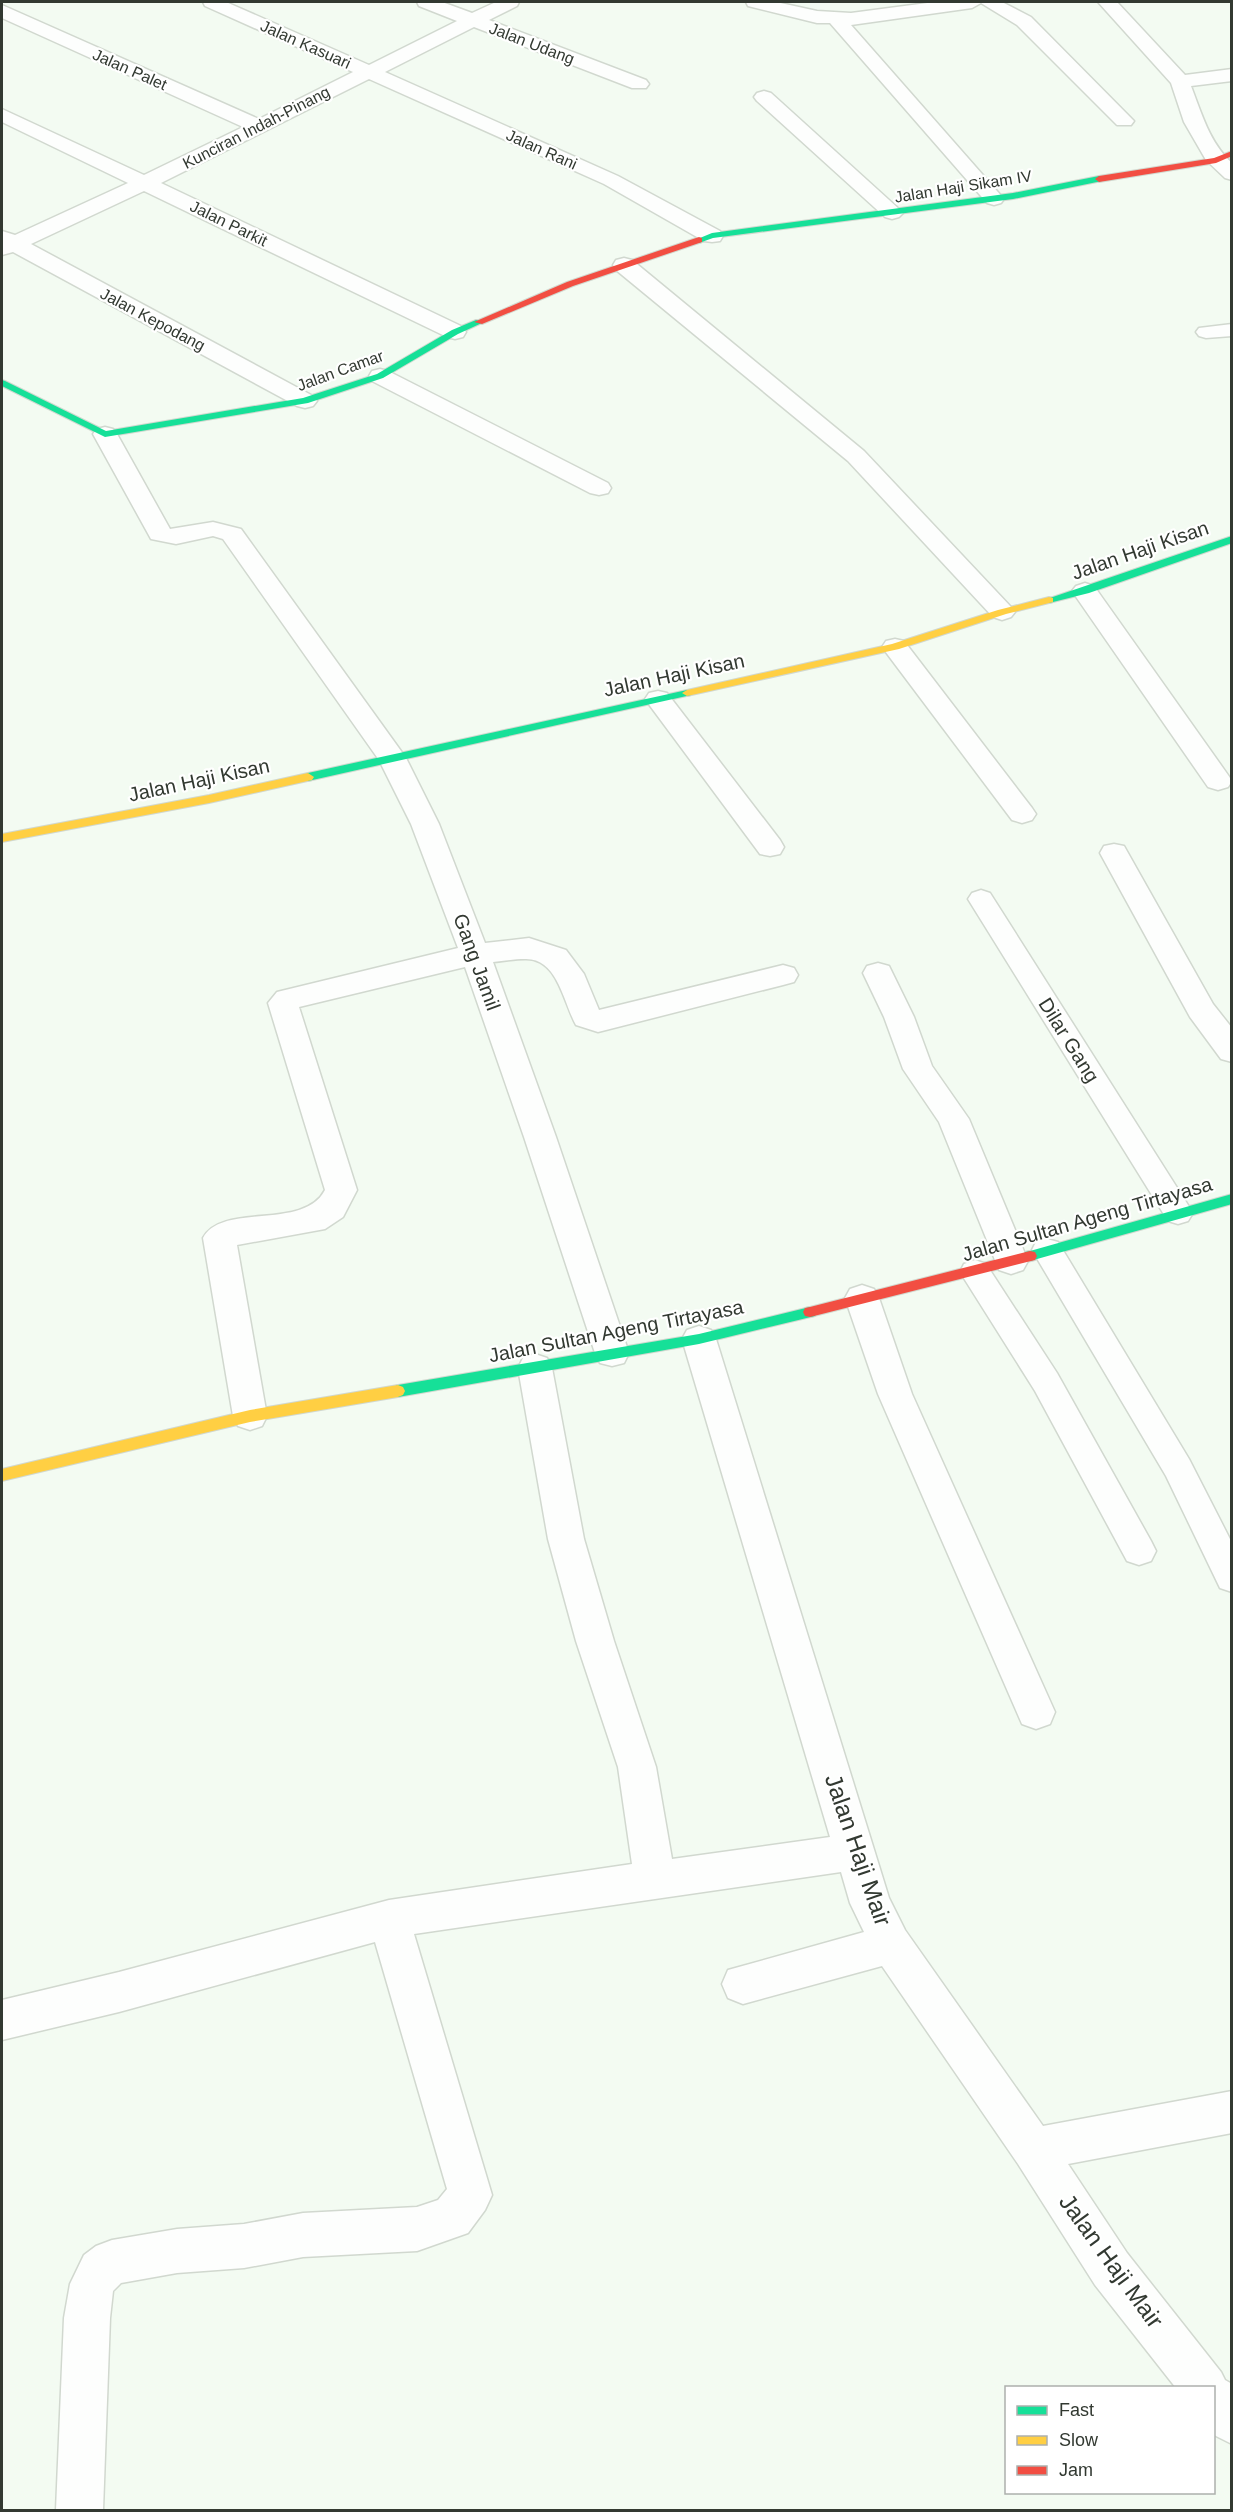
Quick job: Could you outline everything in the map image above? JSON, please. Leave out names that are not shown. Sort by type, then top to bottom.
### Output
[{"type":"street","name":"Jalan Kasuari","points":[[212,2],[366,71]]},
{"type":"street","name":"Jalan Udang","points":[[426,2],[639,84]]},
{"type":"street","name":"Kunciran Indah-Pinang","points":[[5,243],[145,183],[366,71],[510,2]]},
{"type":"street","points":[[755,2],[781,10],[836,19],[851,19],[972,2]]},
{"type":"street","points":[[989,2],[1024,21],[1124,121]]},
{"type":"street","points":[[1107,2],[1180,81],[1194,122],[1224,156],[1232,174]]},
{"type":"street","name":"Jalan Palet","points":[[2,11],[258,126]]},
{"type":"street","points":[[836,19],[994,199]]},
{"type":"street","name":"Jalan Rani","points":[[366,71],[611,180],[712,236]]},
{"type":"street","points":[[1180,81],[1232,75]]},
{"type":"street","points":[[764,97],[892,213]]},
{"type":"street","name":"Jalan Parkit","points":[[2,115],[455,332]]},
{"type":"street","name":"Jalan Haji Sikam IV","points":[[712,236],[994,199],[1224,156]]},
{"type":"street","name":"Jalan Camar","points":[[105,434],[305,401],[380,376],[455,332],[570,284],[712,236]]},
{"type":"street","name":"Jalan Kepodang","points":[[5,243],[305,401]]},
{"type":"street","points":[[624,265],[856,456],[1002,612]]},
{"type":"street","points":[[380,376],[599,488]]},
{"type":"street","points":[[2,383],[105,434]]},
{"type":"street","name":"Gang Jamil","points":[[105,434],[160,534],[172,537],[208,528],[223,528],[232,534],[392,758],[425,824],[474,954],[544,1149],[612,1353]]},
{"type":"street","name":"Jalan Haji Kisan","points":[[2,838],[209,799],[895,647],[1002,612],[1085,591],[1232,539]]},
{"type":"street","points":[[1085,591],[1218,781]]},
{"type":"street","points":[[895,647],[1022,814]]},
{"type":"street","points":[[658,699],[770,847]]},
{"type":"street","points":[[1114,853],[1201,1010],[1232,1051]]},
{"type":"street","points":[[250,1416],[219,1238],[223,1235],[313,1220],[332,1208],[341,1190],[283,1003],[288,999],[474,954],[529,948],[556,957],[569,974],[587,1017],[598,1021],[783,975]]},
{"type":"street","points":[[878,973],[899,1017],[918,1069],[953,1119],[1011,1261]]},
{"type":"street","name":"Jalan Sultan Ageng Tirtayasa","points":[[2,1475],[250,1416],[699,1339],[975,1272],[1232,1199]]},
{"type":"street","points":[[862,1298],[895,1394],[1036,1712]]},
{"type":"street","name":"Jalan Haji Mair","points":[[699,1339],[870,1903],[891,1944],[1033,2150],[1111,2269],[1203,2386]]},
{"type":"street","points":[[535,1368],[566,1539],[595,1641],[637,1767],[655,1880]]},
{"type":"street","points":[[2,2020],[118,1992],[389,1919],[856,1852]]},
{"type":"street","points":[[79,2511],[87,2318],[92,2284],[100,2271],[112,2262],[177,2251],[244,2246],[303,2235],[417,2229],[452,2217],[470,2195],[389,1919]]},
{"type":"street","points":[[743,1984],[891,1944]]},
{"type":"street","points":[[1033,2150],[1232,2112]]},
{"type":"street","points":[[1215,2399],[1232,2421]]},
{"type":"lane","points":[[1206,332],[1232,330]]},
{"type":"lane","name":"Dilar Gang","points":[[981,899],[1178,1213]]},
{"type":"lane","points":[[1047,1250],[1178,1468],[1232,1578]]},
{"type":"lane","points":[[975,1272],[1046,1382],[1138,1551]]},
{"type":"traffic: fast","points":[[699,240],[712,236],[1013,196],[1099,179]]},
{"type":"traffic: fast","points":[[2,383],[105,434],[305,401],[380,376],[455,332],[479,322]]},
{"type":"traffic: fast","points":[[1049,600],[1085,591],[1232,539]]},
{"type":"traffic: fast","points":[[308,777],[687,693]]},
{"type":"traffic: fast","points":[[1030,1256],[1232,1199]]},
{"type":"traffic: fast","points":[[398,1391],[699,1339],[810,1312]]},
{"type":"traffic: slow","points":[[687,693],[895,647],[1002,612],[1049,600]]},
{"type":"traffic: slow","points":[[2,838],[209,799],[308,777]]},
{"type":"traffic: slow","points":[[2,1475],[250,1416],[398,1391]]},
{"type":"traffic: jam","points":[[1099,179],[1216,160],[1232,153]]},
{"type":"traffic: jam","points":[[479,322],[570,284],[699,240]]},
{"type":"traffic: jam","points":[[810,1312],[1030,1256]]}]
